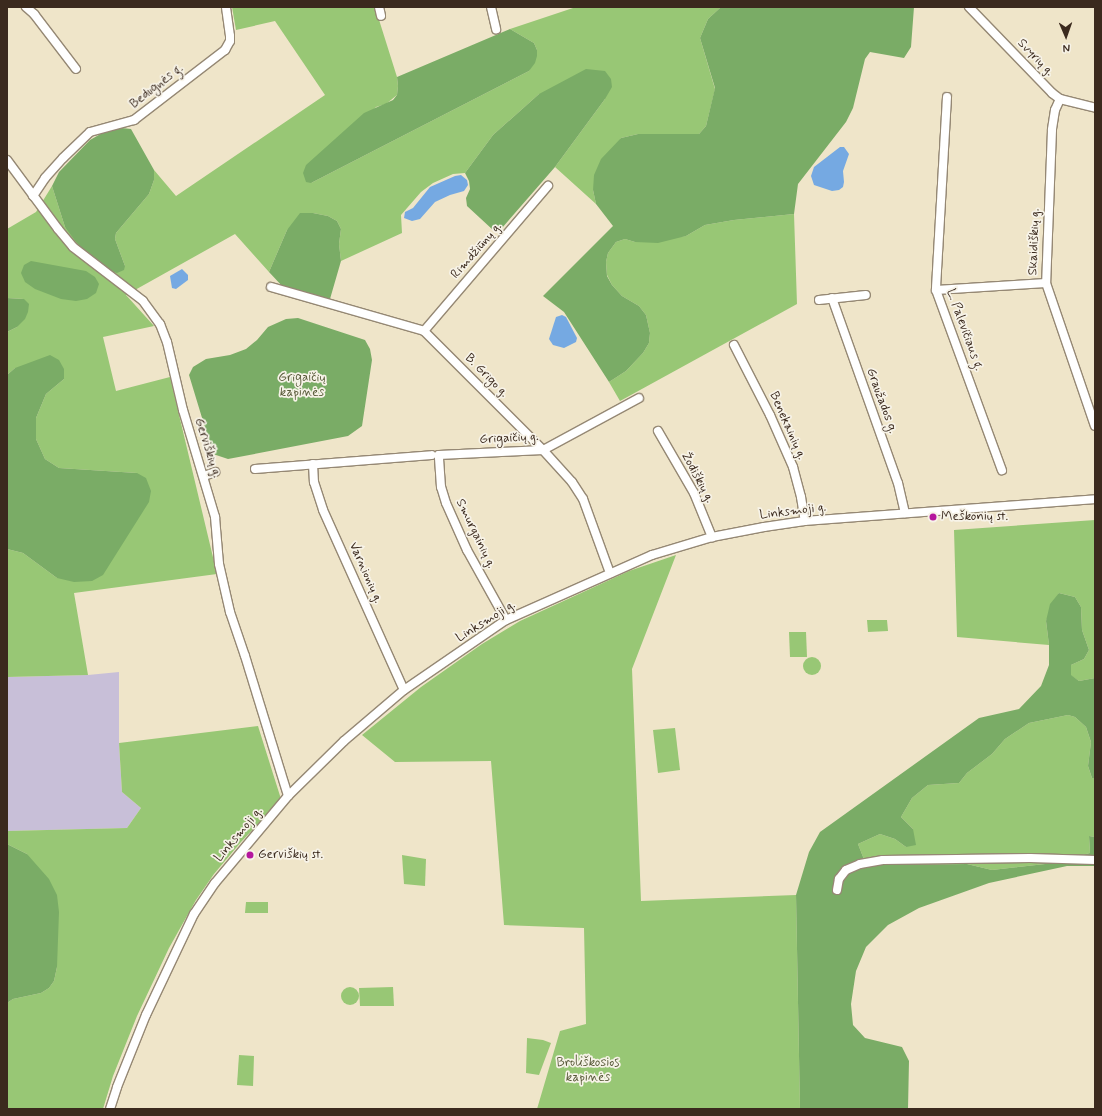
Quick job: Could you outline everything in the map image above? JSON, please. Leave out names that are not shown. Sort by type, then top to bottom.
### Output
[{"type":"street","points":[[26,7],[34,14],[76,69]]},
{"type":"street","name":"Bedugnės g.","points":[[33,196],[44,178],[90,132],[134,120],[225,50],[230,41],[226,7]]},
{"type":"street","points":[[379,7],[381,16]]},
{"type":"street","points":[[492,7],[496,28]]},
{"type":"street","name":"Svyrių g.","points":[[969,7],[1052,93],[1060,99],[1095,108]]},
{"type":"street","name":"L. Palevičiaus g.","points":[[947,97],[936,290],[1002,470]]},
{"type":"street","name":"Skaidiškių g.","points":[[1060,99],[1055,110],[1052,130],[1046,283],[1095,426]]},
{"type":"street","name":"Gerviškių g.","points":[[7,160],[33,196],[73,246],[142,301],[156,318],[167,342],[182,410],[216,517],[222,582],[288,796]]},
{"type":"street","name":"Rimdžiūnų g.","points":[[424,331],[548,186]]},
{"type":"street","points":[[936,290],[1046,283]]},
{"type":"street","name":"B. Grigo g.","points":[[271,287],[424,331],[543,450],[572,482],[583,499],[610,573]]},
{"type":"street","points":[[819,300],[866,295]]},
{"type":"street","name":"Graužados g.","points":[[832,298],[898,483],[905,513]]},
{"type":"street","name":"Benekainių g.","points":[[734,345],[770,415],[793,467],[801,496],[805,521]]},
{"type":"street","name":"Grigaičių g.","points":[[255,469],[435,455],[543,450],[639,398]]},
{"type":"street","name":"Žodiškių g.","points":[[658,431],[694,493],[712,537]]},
{"type":"street","name":"Smurgainių g.","points":[[435,455],[446,504],[467,550],[506,620]]},
{"type":"street","name":"Varnionių g.","points":[[313,464],[314,482],[323,510],[404,690]]},
{"type":"street","points":[[204,476],[215,472]]},
{"type":"street","name":"Linksmoji g.","points":[[110,1109],[117,1087],[146,1015],[194,914],[215,883],[288,796],[344,741],[404,690],[506,620],[652,555],[712,537],[805,521],[1095,499]]},
{"type":"street","points":[[837,890],[839,879],[846,870],[860,864],[882,860],[1030,858],[1095,860]]},
{"type":"shaded area","points":[[119,672],[119,743],[122,792],[141,808],[127,828],[7,831],[7,677],[88,675]]},
{"type":"green space","points":[[232,7],[375,7],[397,77],[397,95],[386,104],[376,107],[311,183],[529,71],[537,50],[534,43],[510,29],[576,7],[721,7],[708,19],[700,38],[715,89],[706,126],[699,134],[638,134],[621,138],[593,190],[596,204],[555,167],[605,99],[539,94],[493,135],[465,173],[453,174],[433,183],[421,192],[401,215],[402,233],[341,261],[339,244],[341,229],[337,221],[328,216],[313,213],[287,230],[269,272],[235,234],[126,295],[154,326],[103,337],[116,391],[170,377],[217,574],[74,593],[88,675],[7,677],[7,549],[23,553],[57,578],[137,473],[59,468],[45,459],[36,439],[36,418],[46,394],[64,379],[15,368],[7,375],[7,332],[17,327],[24,299],[7,298],[7,229],[36,212],[52,186],[65,227],[125,266],[115,239],[116,233],[149,194],[154,180],[154,170],[176,196],[325,95],[275,21],[236,30]]},
{"type":"green space","points":[[721,7],[914,7],[911,47],[904,58],[870,52],[865,59],[853,108],[846,122],[798,184],[794,214],[734,220],[705,225],[686,236],[658,243],[635,242],[625,239],[616,242],[608,253],[606,262],[607,276],[612,285],[622,296],[639,306],[646,315],[650,333],[649,343],[643,353],[626,371],[609,382],[564,312],[543,296],[613,226],[596,204],[593,190],[594,175],[601,159],[621,138],[638,134],[699,134],[706,126],[715,88],[700,38],[708,19]]},
{"type":"green space","points":[[510,29],[534,43],[537,50],[537,56],[535,63],[529,71],[311,183],[306,182],[303,173],[306,165],[364,113],[393,100],[397,95],[397,77]]},
{"type":"green space","points":[[586,69],[605,71],[611,79],[612,87],[605,99],[555,167],[502,228],[493,230],[467,206],[466,198],[470,189],[469,181],[465,173],[493,135],[539,94]]},
{"type":"green space","points":[[122,128],[131,129],[154,170],[154,180],[149,194],[116,233],[115,239],[125,266],[124,270],[117,273],[110,271],[89,255],[76,242],[65,227],[52,186],[59,172],[90,140],[104,132]]},
{"type":"green space","points":[[300,213],[313,213],[328,216],[337,221],[341,229],[339,244],[341,261],[330,299],[283,287],[269,272],[287,230]]},
{"type":"green space","points":[[794,214],[797,304],[620,401],[609,382],[626,371],[643,353],[649,343],[650,333],[646,315],[639,306],[622,296],[612,285],[607,275],[606,262],[608,253],[616,242],[625,239],[635,242],[686,236],[705,225],[734,220]]},
{"type":"green space","points":[[31,261],[86,271],[95,277],[99,284],[96,293],[87,299],[76,301],[61,299],[35,289],[25,282],[21,273],[24,265]]},
{"type":"green space","points":[[7,298],[24,299],[29,304],[25,319],[17,327],[7,332]]},
{"type":"green space","name":"Grigaičių kapinės","points":[[298,318],[365,340],[370,349],[372,360],[362,426],[348,436],[228,459],[213,454],[189,375],[193,367],[206,359],[230,355],[246,349],[257,340],[268,327],[286,319]]},
{"type":"green space","points":[[50,355],[59,360],[64,369],[64,379],[46,394],[36,418],[36,439],[45,459],[59,468],[137,473],[146,478],[151,491],[149,502],[103,575],[92,581],[74,582],[57,578],[23,553],[7,549],[7,375],[15,368]]},
{"type":"green space","points":[[1095,520],[1095,678],[1079,681],[1070,675],[1071,665],[1084,659],[1089,650],[1082,630],[1081,607],[1075,597],[1059,593],[1046,621],[1049,645],[957,637],[954,530]]},
{"type":"green space","name":"Broliškosios kapinės","points":[[676,555],[632,669],[641,901],[796,895],[800,1109],[537,1109],[560,1031],[586,1024],[584,928],[504,925],[491,761],[395,762],[362,735],[421,687],[482,644],[520,621],[629,571]]},
{"type":"green space","points":[[1059,593],[1075,597],[1081,607],[1082,630],[1089,650],[1084,659],[1071,665],[1071,675],[1079,681],[1095,678],[1095,778],[1092,778],[1088,766],[1091,742],[1086,727],[1075,717],[1068,715],[1029,723],[1005,739],[992,754],[967,773],[959,783],[928,785],[912,798],[901,817],[913,829],[916,845],[906,847],[895,839],[880,834],[858,844],[865,862],[881,865],[967,864],[992,870],[1045,864],[1090,853],[1089,836],[1095,837],[1095,866],[1067,866],[989,883],[919,908],[888,925],[866,947],[856,971],[851,1004],[853,1025],[865,1038],[902,1047],[909,1061],[908,1109],[800,1109],[796,895],[809,852],[820,832],[979,718],[1019,709],[1041,686],[1049,665],[1049,645],[1046,621],[1050,604]]},
{"type":"green space","points":[[867,620],[887,620],[888,631],[868,632]]},
{"type":"green space","points":[[789,632],[806,632],[807,657],[790,657]]},
{"type":"green space","points":[[808,657],[816,657],[821,662],[819,673],[816,675],[808,675],[803,670],[803,662]]},
{"type":"green space","points":[[1068,715],[1075,717],[1086,727],[1091,742],[1088,766],[1092,778],[1095,778],[1095,837],[1089,836],[1090,853],[1045,864],[992,870],[967,864],[881,865],[865,862],[858,844],[880,834],[895,839],[906,847],[913,829],[901,817],[912,798],[928,785],[959,783],[967,773],[992,754],[1005,739],[1029,723]]},
{"type":"green space","points":[[258,726],[281,799],[214,874],[196,900],[169,948],[137,1016],[113,1076],[103,1109],[7,1109],[7,1003],[13,999],[41,993],[49,988],[54,981],[57,967],[27,854],[7,844],[7,831],[127,828],[141,808],[122,792],[119,743]]},
{"type":"green space","points":[[675,728],[680,770],[658,773],[653,730]]},
{"type":"green space","points":[[7,844],[27,854],[49,879],[57,895],[59,912],[57,967],[54,981],[49,988],[41,993],[13,999],[7,1003]]},
{"type":"green space","points":[[402,855],[426,859],[425,886],[404,884]]},
{"type":"green space","points":[[246,902],[268,902],[268,913],[245,913]]},
{"type":"green space","points":[[350,987],[356,990],[359,996],[356,1002],[350,1005],[344,1002],[341,996],[344,990]]},
{"type":"green space","points":[[393,987],[394,1006],[360,1006],[359,988]]},
{"type":"green space","points":[[527,1038],[543,1040],[551,1043],[539,1075],[526,1073]]},
{"type":"green space","points":[[239,1055],[254,1056],[253,1086],[237,1085]]},
{"type":"water","points":[[840,147],[844,147],[849,154],[843,171],[843,187],[839,190],[832,191],[814,185],[811,176],[814,167]]},
{"type":"water","points":[[461,175],[467,180],[468,185],[464,191],[450,195],[435,202],[420,219],[412,221],[404,218],[405,212],[413,208],[430,187],[455,176]]},
{"type":"water","points":[[182,269],[188,275],[188,280],[176,289],[172,288],[170,276]]},
{"type":"water","points":[[562,315],[566,317],[577,338],[576,342],[564,348],[553,345],[549,339],[556,317]]},
{"type":"place","name":"Meškonių st.","points":[[933,517]]},
{"type":"place","name":"Gerviškių st.","points":[[250,855]]}]
